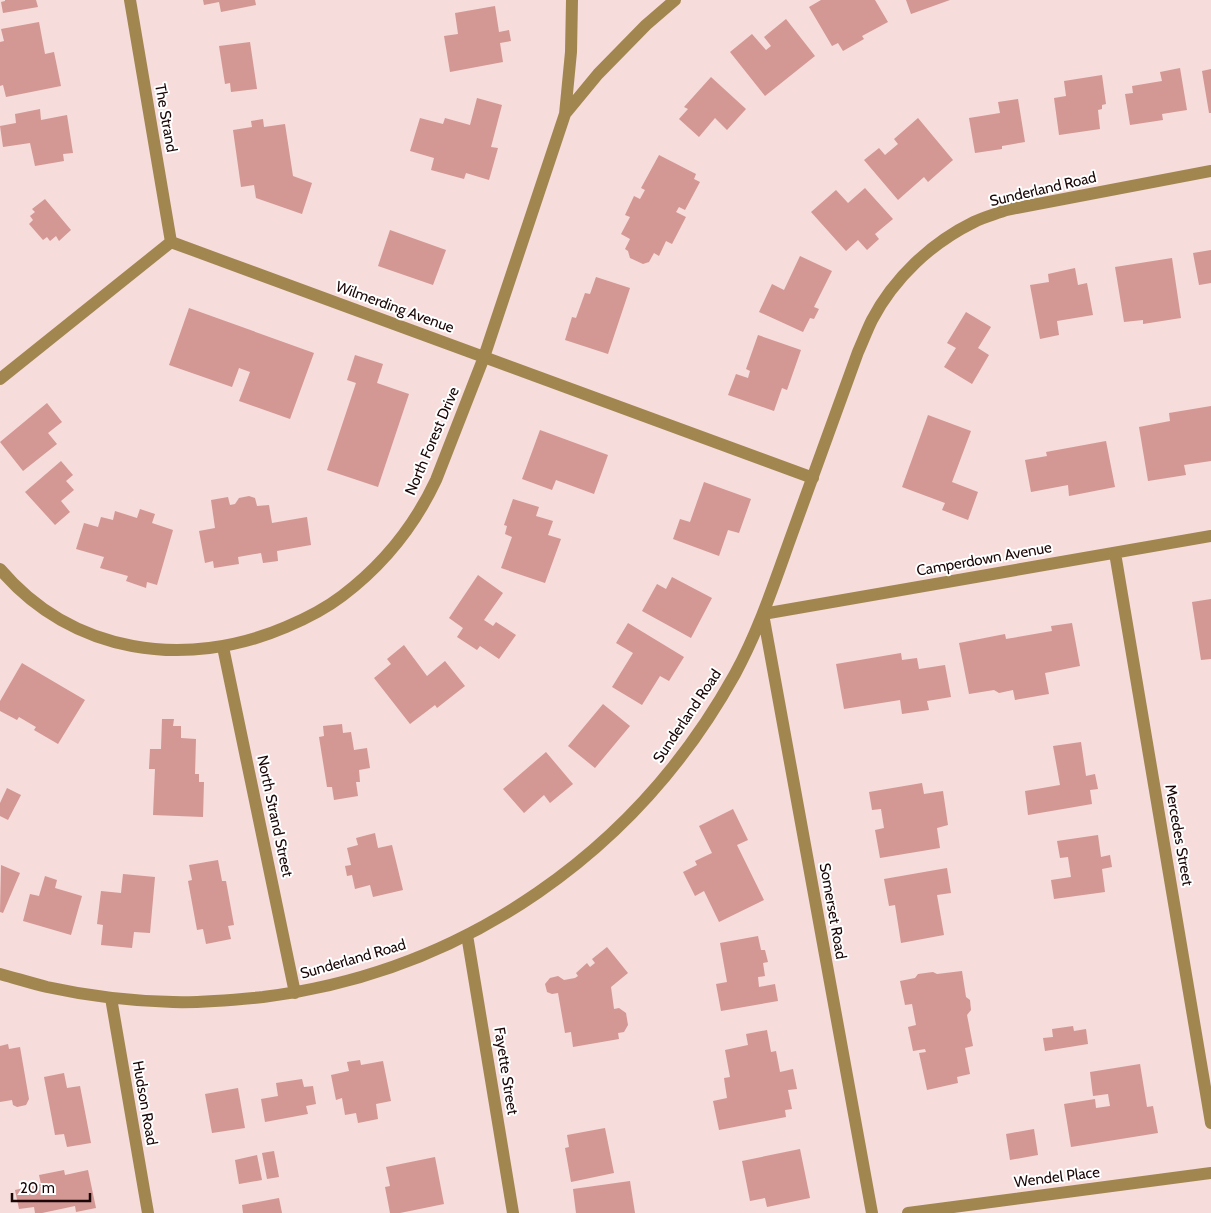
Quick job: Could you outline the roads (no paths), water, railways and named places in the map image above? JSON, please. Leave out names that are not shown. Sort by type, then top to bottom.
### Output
[{"type":"street","name":"The Strand","points":[[130,0],[170,242]]},
{"type":"street","name":"North Forest Drive","points":[[0,568],[10,581],[41,607],[75,628],[117,643],[153,650],[192,650],[223,646],[265,636],[307,618],[341,597],[375,568],[405,534],[429,496],[484,357],[565,114],[571,52],[572,0]]},
{"type":"street","name":"North Forest Drive","points":[[565,114],[598,74],[646,25],[675,0]]},
{"type":"street","name":"Sunderland Road","points":[[0,974],[45,986],[111,998],[174,1002],[229,1001],[295,993],[336,984],[398,965],[467,935],[515,908],[578,864],[626,820],[670,772],[708,719],[735,672],[763,614],[858,352],[872,320],[890,291],[915,262],[945,239],[974,222],[1006,210],[1211,171]]},
{"type":"street","name":"Wilmerding Avenue","points":[[170,242],[813,478]]},
{"type":"street","points":[[0,379],[170,242]]},
{"type":"street","name":"Camperdown Avenue","points":[[763,614],[1211,536]]},
{"type":"street","name":"Mercedes Street","points":[[1115,553],[1211,1123]]},
{"type":"street","name":"Somerset Road","points":[[763,614],[872,1213]]},
{"type":"street","name":"North Strand Street","points":[[223,646],[295,993]]},
{"type":"street","name":"Fayette Street","points":[[467,935],[513,1213]]},
{"type":"street","name":"Hudson Road","points":[[111,998],[148,1213]]},
{"type":"street","name":"Wendel Place","points":[[908,1213],[1211,1173]]}]
